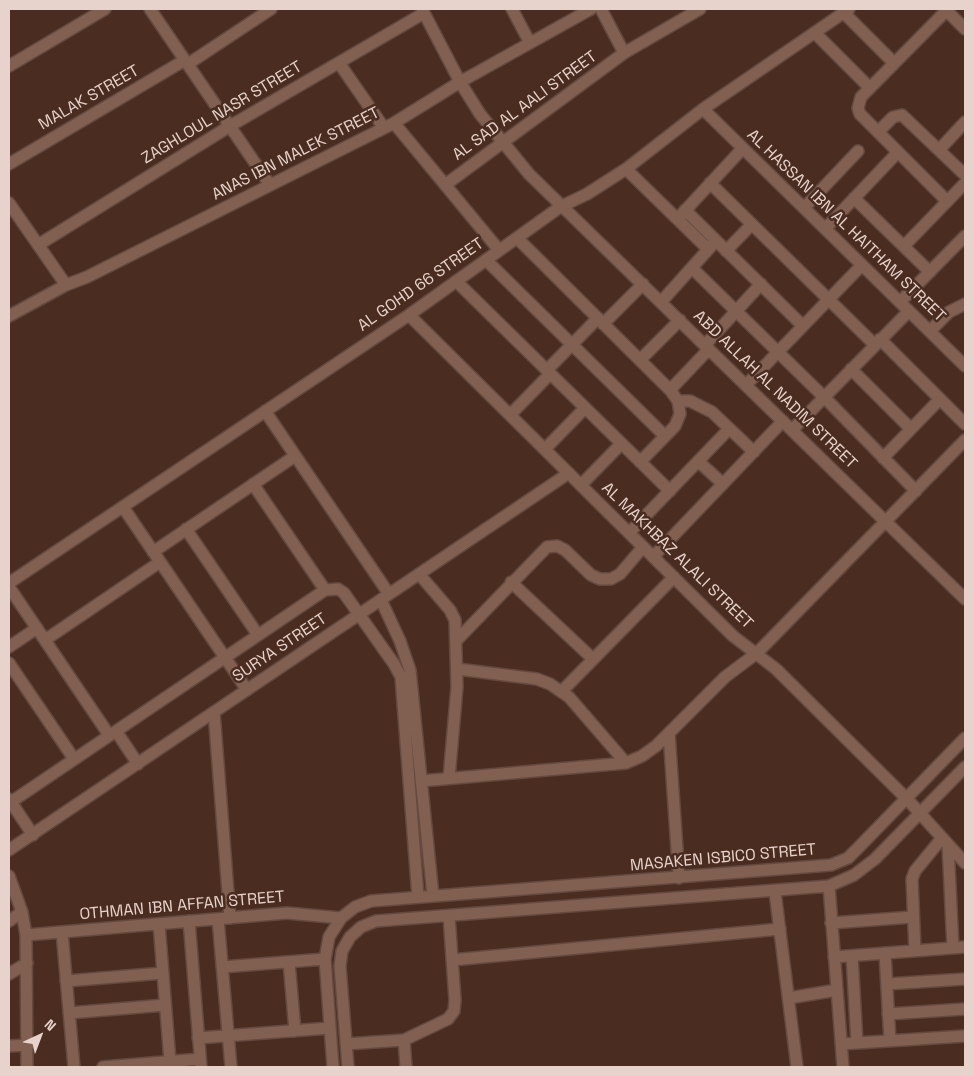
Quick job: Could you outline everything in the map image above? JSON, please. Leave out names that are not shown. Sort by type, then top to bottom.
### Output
[{"type":"street","points":[[9,66],[105,9]]},
{"type":"street","points":[[150,9],[270,185]]},
{"type":"street","name":"MALAK STREET","points":[[9,164],[186,62],[271,9]]},
{"type":"street","points":[[512,9],[530,43]]},
{"type":"street","name":"ANAS IBN MALEK STREET","points":[[9,316],[66,285],[87,277],[389,126],[460,82],[591,9]]},
{"type":"street","points":[[601,9],[624,53]]},
{"type":"street","name":"AL SAD AL AALI STREET","points":[[445,185],[624,53],[700,9]]},
{"type":"street","points":[[947,202],[860,114],[858,108],[861,97],[946,9],[964,26]]},
{"type":"street","name":"ZAGHLOUL NASR STREET","points":[[38,244],[230,126],[339,63],[423,11]]},
{"type":"street","name":"ABD ALLAH AL NADIM STREET","points":[[423,11],[460,82],[502,143],[560,207],[680,320],[965,599]]},
{"type":"street","points":[[846,11],[894,63]]},
{"type":"street","name":"AL GOHD 66 STREET","points":[[9,585],[409,314],[560,207],[587,194],[626,169],[704,109],[846,11]]},
{"type":"street","points":[[815,33],[870,88]]},
{"type":"street","points":[[339,63],[389,126],[445,185],[499,250]]},
{"type":"street","name":"AL HASSAN IBN AL HAITHAM STREET","points":[[704,109],[965,366]]},
{"type":"street","points":[[878,132],[893,117],[902,115],[965,175]]},
{"type":"street","points":[[939,150],[965,122]]},
{"type":"street","points":[[681,215],[743,148]]},
{"type":"street","points":[[804,208],[858,151]]},
{"type":"street","points":[[825,229],[898,152]]},
{"type":"street","points":[[626,169],[681,215],[712,245],[726,251],[803,326]]},
{"type":"street","points":[[710,183],[829,299],[965,424]]},
{"type":"street","points":[[904,246],[965,183]]},
{"type":"street","points":[[854,198],[930,272]]},
{"type":"street","points":[[9,203],[66,285]]},
{"type":"street","points":[[726,251],[752,224]]},
{"type":"street","points":[[900,302],[965,236]]},
{"type":"street","points":[[517,238],[678,400],[680,414],[675,426],[640,462]]},
{"type":"street","points":[[661,302],[712,245]]},
{"type":"street","points":[[486,260],[665,436]]},
{"type":"street","points":[[746,385],[862,265]]},
{"type":"street","points":[[692,268],[824,397],[916,491]]},
{"type":"street","points":[[456,281],[670,491]]},
{"type":"street","points":[[510,415],[572,345],[642,284]]},
{"type":"street","points":[[670,390],[761,284]]},
{"type":"street","points":[[930,331],[949,312],[965,304]]},
{"type":"street","points":[[792,430],[909,311]]},
{"type":"street","name":"AL MAKHBAZ ALALI STREET","points":[[409,314],[733,636],[757,654],[907,799],[965,862]]},
{"type":"street","points":[[640,360],[680,320]]},
{"type":"street","points":[[851,369],[911,429]]},
{"type":"street","points":[[883,458],[940,399]]},
{"type":"street","points":[[678,400],[702,405],[754,452]]},
{"type":"street","points":[[545,449],[585,408]]},
{"type":"street","points":[[265,411],[385,597],[406,655],[410,670],[433,896]]},
{"type":"street","points":[[653,557],[783,421]]},
{"type":"street","points":[[629,533],[729,429]]},
{"type":"street","points":[[421,781],[626,763],[656,746],[726,677],[757,654],[965,440]]},
{"type":"street","points":[[581,485],[622,444]]},
{"type":"street","points":[[153,552],[295,456]]},
{"type":"street","points":[[698,461],[723,484]]},
{"type":"street","name":"SURYA STREET","points":[[9,850],[569,474]]},
{"type":"street","points":[[253,484],[324,590]]},
{"type":"street","points":[[123,507],[247,690]]},
{"type":"street","points":[[186,529],[258,635]]},
{"type":"street","points":[[456,640],[547,547],[556,546],[565,550],[591,574],[600,579],[611,579],[620,574],[643,547]]},
{"type":"street","points":[[45,640],[160,562]]},
{"type":"street","points":[[419,574],[453,615],[458,687],[449,778]]},
{"type":"street","points":[[562,691],[674,577]]},
{"type":"street","points":[[511,582],[593,659]]},
{"type":"street","points":[[9,585],[45,640],[138,764]]},
{"type":"street","points":[[33,834],[10,800],[113,733],[324,590],[338,589],[344,593],[394,664],[401,677],[418,897]]},
{"type":"street","points":[[9,647],[37,628]]},
{"type":"street","points":[[9,663],[74,759]]},
{"type":"street","points":[[457,669],[537,679],[562,691],[626,763]]},
{"type":"street","points":[[214,712],[230,918]]},
{"type":"street","points":[[669,733],[679,878]]},
{"type":"street","name":"MASAKEN ISBICO STREET","points":[[340,918],[354,907],[372,901],[831,865],[848,858],[862,846],[965,738]]},
{"type":"street","points":[[348,1067],[340,966],[342,951],[350,937],[362,927],[376,921],[775,892],[829,886],[854,875],[875,859],[965,767]]},
{"type":"street","points":[[915,951],[912,917],[912,879],[915,871],[945,842]]},
{"type":"street","points":[[945,842],[953,948]]},
{"type":"street","points":[[9,876],[22,912],[26,935],[27,1067]]},
{"type":"street","points":[[829,886],[843,1067]]},
{"type":"street","points":[[775,892],[798,1067]]},
{"type":"street","points":[[9,921],[22,912]]},
{"type":"street","name":"OTHMAN IBN AFFAN STREET","points":[[26,935],[287,913],[340,918]]},
{"type":"street","points":[[346,1044],[404,1040],[448,1020],[454,1010],[455,1000],[449,916]]},
{"type":"street","points":[[832,923],[912,917]]},
{"type":"street","points":[[327,1067],[333,1067],[325,959],[329,937],[340,918]]},
{"type":"street","points":[[218,919],[230,1067]]},
{"type":"street","points":[[103,1067],[170,1061],[200,1063],[190,922]]},
{"type":"street","points":[[159,924],[170,1061]]},
{"type":"street","points":[[452,960],[780,929]]},
{"type":"street","points":[[62,932],[74,1067]]},
{"type":"street","points":[[834,957],[965,947]]},
{"type":"street","points":[[885,953],[890,1041]]},
{"type":"street","points":[[852,956],[857,1043]]},
{"type":"street","points":[[222,967],[325,959]]},
{"type":"street","points":[[289,962],[295,1030]]},
{"type":"street","points":[[9,974],[26,963]]},
{"type":"street","points":[[66,981],[163,973]]},
{"type":"street","points":[[887,984],[965,979]]},
{"type":"street","points":[[788,998],[837,990]]},
{"type":"street","points":[[69,1014],[165,1005]]},
{"type":"street","points":[[888,1014],[965,1009]]},
{"type":"street","points":[[198,1038],[330,1028]]},
{"type":"street","points":[[841,1044],[965,1036]]},
{"type":"street","points":[[404,1040],[406,1067]]},
{"type":"street","points":[[9,1046],[28,1045]]}]
